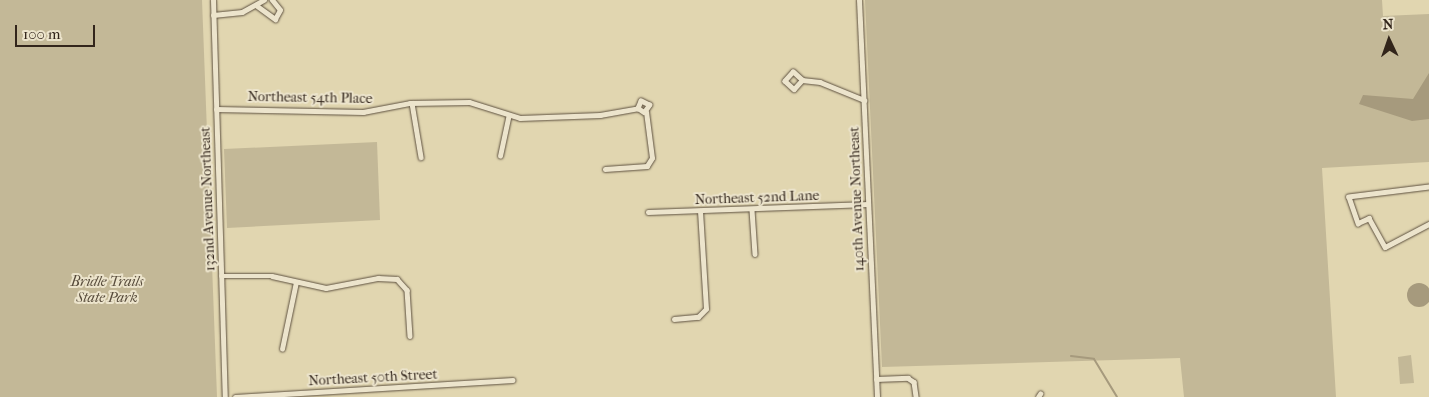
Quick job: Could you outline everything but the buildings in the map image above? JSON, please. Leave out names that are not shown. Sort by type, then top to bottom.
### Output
[{"type":"street","name":"132nd Avenue Northeast","points":[[213,0],[225,397]]},
{"type":"street","points":[[213,15],[256,5],[264,0]]},
{"type":"street","points":[[256,5],[275,20],[280,10],[272,0]]},
{"type":"street","name":"140th Avenue Northeast","points":[[858,0],[877,397]]},
{"type":"street","points":[[802,80],[820,82],[864,100]]},
{"type":"street","points":[[605,169],[647,166],[652,158],[646,112],[647,102],[641,101],[638,108],[646,112]]},
{"type":"street","name":"Northeast 54th Place","points":[[216,109],[363,112],[412,103],[469,102],[508,117],[600,115],[638,108]]},
{"type":"street","points":[[412,103],[421,157]]},
{"type":"street","points":[[500,156],[508,117]]},
{"type":"street","points":[[1429,187],[1349,197],[1358,223],[1369,218],[1386,247],[1429,224]]},
{"type":"street","name":"Northeast 52nd Lane","points":[[648,212],[752,210],[868,204]]},
{"type":"street","points":[[752,210],[755,254]]},
{"type":"street","points":[[674,319],[698,317],[706,309],[700,211]]},
{"type":"street","points":[[221,276],[296,282],[326,288],[388,278],[403,284],[410,336]]},
{"type":"street","points":[[282,349],[296,282]]},
{"type":"street","points":[[876,379],[908,378],[914,382],[916,397]]},
{"type":"street","name":"Northeast 50th Street","points":[[235,397],[512,380]]},
{"type":"green space","name":"Bridle Trails State Park","points":[[0,0],[202,0],[217,397],[0,397]]},
{"type":"green space","points":[[865,0],[1382,0],[1383,16],[1429,14],[1429,162],[1322,168],[1336,397],[1184,397],[1180,358],[882,367]]},
{"type":"green space","points":[[377,142],[380,220],[227,228],[224,149]]},
{"type":"green space","points":[[1411,355],[1414,383],[1400,384],[1398,357]]},
{"type":"shaded area","points":[[1429,73],[1429,119],[1412,121],[1359,104],[1363,95],[1413,99]]},
{"type":"shaded area","points":[[1419,283],[1428,286],[1431,295],[1428,304],[1419,307],[1410,304],[1407,295],[1410,286]]},
{"type":"waterway","points":[[1071,356],[1094,359],[1117,397]]}]
